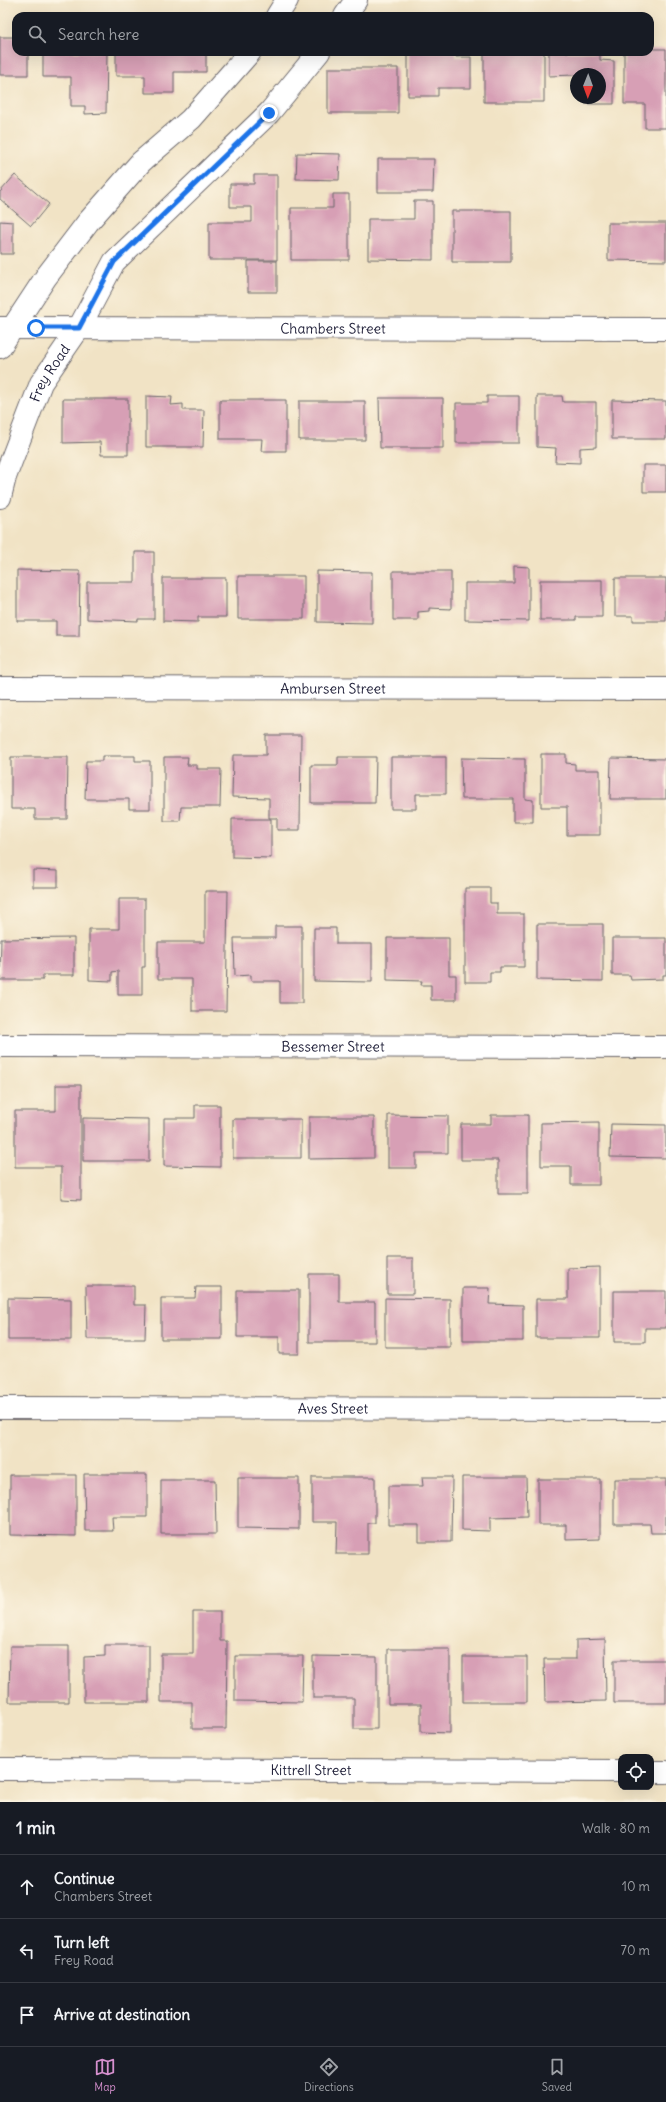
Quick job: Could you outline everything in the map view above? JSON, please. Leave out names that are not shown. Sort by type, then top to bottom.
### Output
[{"type":"street","points":[[280,12],[287,0]]},
{"type":"street","points":[[348,12],[356,0]]},
{"type":"street","points":[[0,347],[7,328],[88,222],[141,162],[191,119],[246,56]]},
{"type":"street","name":"Frey Road","points":[[0,497],[5,477],[41,383],[79,328],[114,262],[269,113],[316,56]]},
{"type":"street","name":"Chambers Street","points":[[7,328],[666,329]]},
{"type":"street","name":"Ambursen Street","points":[[0,688],[666,690]]},
{"type":"street","name":"Bessemer Street","points":[[0,1046],[666,1046]]},
{"type":"street","name":"Aves Street","points":[[0,1408],[666,1409]]},
{"type":"street","name":"Kittrell Street","points":[[0,1769],[618,1771]]},
{"type":"street","points":[[654,1772],[666,1772]]},
{"type":"building","points":[[0,37],[12,37],[12,56],[28,56],[28,75],[0,75]]},
{"type":"building","points":[[654,49],[666,49],[666,128],[645,128],[645,104],[624,104],[624,56],[654,56]]},
{"type":"building","points":[[43,56],[107,56],[106,113],[85,114],[85,106],[71,106],[71,77],[43,77]]},
{"type":"building","points":[[116,56],[206,56],[206,72],[174,72],[174,93],[145,93],[145,76],[116,76]]},
{"type":"building","points":[[408,56],[471,57],[471,88],[438,88],[438,96],[408,96]]},
{"type":"building","points":[[484,56],[544,56],[544,102],[484,102]]},
{"type":"building","points":[[549,56],[600,56],[600,60],[614,61],[614,104],[606,104],[606,68],[570,68],[570,75],[549,76]]},
{"type":"building","points":[[328,68],[398,68],[398,113],[328,113]]},
{"type":"building","points":[[297,153],[340,154],[339,180],[296,179]]},
{"type":"building","points":[[378,159],[434,159],[433,192],[378,192]]},
{"type":"building","points":[[15,175],[49,204],[31,226],[0,199],[0,192]]},
{"type":"building","points":[[254,175],[277,175],[277,260],[209,260],[209,222],[252,222],[252,207],[230,207],[230,184],[254,184]]},
{"type":"building","points":[[333,194],[349,194],[349,260],[291,260],[291,208],[333,208]]},
{"type":"building","points":[[414,201],[433,201],[433,260],[368,259],[368,219],[414,219]]},
{"type":"building","points":[[452,211],[511,211],[511,262],[452,262]]},
{"type":"building","points":[[0,221],[13,222],[13,254],[0,254]]},
{"type":"building","points":[[608,223],[666,223],[666,261],[608,260]]},
{"type":"building","points":[[248,261],[277,261],[277,292],[248,292]]},
{"type":"building","points":[[146,396],[172,397],[171,405],[183,404],[183,410],[204,410],[203,447],[146,447]]},
{"type":"building","points":[[487,396],[519,396],[519,443],[456,443],[456,403],[487,403]]},
{"type":"building","points":[[537,396],[562,396],[563,402],[596,402],[596,447],[580,448],[580,463],[555,462],[556,448],[537,447]]},
{"type":"building","points":[[379,398],[443,398],[443,448],[380,448]]},
{"type":"building","points":[[63,399],[128,399],[128,455],[101,455],[100,442],[63,443]]},
{"type":"building","points":[[220,400],[286,400],[286,451],[261,451],[262,439],[220,439]]},
{"type":"building","points":[[612,400],[666,401],[666,439],[612,439]]},
{"type":"building","points":[[299,401],[365,401],[365,440],[299,440]]},
{"type":"building","points":[[643,465],[666,465],[666,492],[643,492]]},
{"type":"building","points":[[135,552],[154,552],[154,619],[138,619],[138,621],[87,619],[87,582],[135,582]]},
{"type":"building","points":[[514,566],[529,567],[529,621],[465,620],[465,583],[514,583]]},
{"type":"building","points":[[17,570],[80,571],[79,636],[56,636],[56,621],[17,621]]},
{"type":"building","points":[[317,571],[372,572],[372,623],[317,622]]},
{"type":"building","points":[[393,571],[451,571],[451,609],[429,608],[429,611],[418,612],[418,620],[393,620]]},
{"type":"building","points":[[238,576],[304,576],[304,619],[238,619]]},
{"type":"building","points":[[163,578],[226,578],[226,617],[198,617],[198,622],[163,621]]},
{"type":"building","points":[[615,578],[666,578],[666,621],[633,621],[633,616],[615,616]]},
{"type":"building","points":[[540,580],[602,580],[602,617],[576,617],[576,620],[540,620]]},
{"type":"building","points":[[266,735],[301,735],[300,830],[277,830],[277,818],[269,818],[269,798],[232,797],[233,755],[266,755]]},
{"type":"building","points":[[541,754],[566,754],[566,763],[575,764],[575,770],[600,770],[600,835],[567,835],[567,807],[541,807]]},
{"type":"building","points":[[102,756],[135,756],[135,761],[150,761],[150,809],[129,809],[129,799],[85,799],[86,761],[102,761]]},
{"type":"building","points":[[11,757],[68,757],[67,819],[35,819],[35,809],[11,809]]},
{"type":"building","points":[[164,757],[188,757],[187,765],[197,765],[197,769],[221,769],[220,807],[181,807],[180,821],[164,821]]},
{"type":"building","points":[[338,757],[376,757],[375,803],[311,803],[311,765],[338,765]]},
{"type":"building","points":[[391,757],[446,757],[446,794],[416,794],[416,809],[391,809]]},
{"type":"building","points":[[461,758],[525,759],[525,799],[533,800],[533,822],[513,822],[513,799],[462,799]]},
{"type":"building","points":[[611,758],[666,759],[666,799],[610,799]]},
{"type":"building","points":[[232,819],[271,819],[271,858],[232,857]]},
{"type":"building","points":[[33,870],[58,871],[58,887],[33,887]]},
{"type":"building","points":[[465,888],[490,888],[490,903],[497,903],[497,914],[524,914],[524,967],[500,967],[500,972],[490,972],[490,982],[465,982]]},
{"type":"building","points":[[205,891],[228,891],[226,1011],[192,1011],[192,979],[158,979],[158,942],[205,942]]},
{"type":"building","points":[[119,899],[145,899],[145,967],[142,967],[142,995],[118,995],[118,971],[112,972],[112,981],[89,980],[89,929],[119,929]]},
{"type":"building","points":[[537,924],[603,924],[603,981],[537,980]]},
{"type":"building","points":[[275,926],[302,926],[302,1003],[280,1003],[280,981],[251,981],[251,975],[235,976],[234,938],[275,938]]},
{"type":"building","points":[[314,928],[336,928],[336,944],[372,944],[372,982],[314,981]]},
{"type":"building","points":[[74,938],[74,975],[43,975],[43,980],[0,980],[1,939]]},
{"type":"building","points":[[387,938],[449,938],[449,975],[456,975],[456,1000],[431,1000],[431,985],[421,985],[422,981],[387,980]]},
{"type":"building","points":[[612,938],[666,938],[666,975],[663,975],[663,979],[631,980],[630,975],[612,975]]},
{"type":"building","points":[[56,1085],[81,1085],[81,1200],[61,1199],[61,1167],[15,1167],[15,1111],[56,1111]]},
{"type":"building","points":[[195,1105],[220,1105],[220,1167],[164,1166],[164,1118],[195,1118]]},
{"type":"building","points":[[388,1115],[448,1116],[448,1153],[416,1153],[416,1168],[388,1168]]},
{"type":"building","points":[[491,1115],[528,1115],[528,1194],[498,1194],[498,1160],[461,1160],[461,1124],[491,1124]]},
{"type":"building","points":[[309,1117],[374,1117],[374,1158],[309,1159]]},
{"type":"building","points":[[83,1118],[149,1119],[149,1161],[83,1161]]},
{"type":"building","points":[[233,1119],[301,1119],[301,1158],[233,1158]]},
{"type":"building","points":[[599,1122],[599,1185],[571,1185],[571,1166],[541,1166],[541,1123]]},
{"type":"building","points":[[611,1124],[666,1125],[666,1158],[610,1157]]},
{"type":"building","points":[[387,1258],[413,1258],[413,1294],[387,1294]]},
{"type":"building","points":[[600,1267],[600,1338],[536,1338],[536,1299],[568,1299],[568,1268]]},
{"type":"building","points":[[309,1274],[339,1274],[339,1302],[375,1302],[375,1342],[309,1342]]},
{"type":"building","points":[[86,1286],[134,1286],[134,1305],[146,1305],[145,1339],[87,1339]]},
{"type":"building","points":[[196,1287],[222,1287],[222,1339],[161,1339],[161,1298],[195,1298]]},
{"type":"building","points":[[463,1288],[490,1288],[489,1304],[523,1305],[523,1341],[463,1341]]},
{"type":"building","points":[[237,1290],[299,1290],[299,1354],[279,1354],[279,1337],[237,1337]]},
{"type":"building","points":[[614,1291],[666,1291],[666,1328],[645,1328],[645,1342],[614,1342]]},
{"type":"building","points":[[8,1298],[71,1299],[71,1340],[8,1340]]},
{"type":"building","points":[[385,1298],[450,1299],[450,1347],[385,1347]]},
{"type":"building","points":[[84,1474],[147,1474],[147,1517],[112,1517],[113,1531],[85,1531]]},
{"type":"building","points":[[10,1475],[76,1475],[76,1536],[10,1535]]},
{"type":"building","points":[[312,1477],[375,1477],[375,1523],[368,1523],[368,1554],[336,1554],[337,1522],[312,1522]]},
{"type":"building","points":[[422,1477],[452,1477],[451,1542],[419,1542],[419,1525],[388,1525],[388,1486],[423,1486]]},
{"type":"building","points":[[462,1477],[526,1477],[527,1517],[490,1518],[490,1531],[462,1530]]},
{"type":"building","points":[[238,1478],[299,1478],[299,1529],[238,1528]]},
{"type":"building","points":[[538,1479],[600,1479],[600,1539],[566,1540],[566,1525],[538,1525]]},
{"type":"building","points":[[614,1479],[666,1479],[666,1533],[651,1533],[650,1524],[614,1524]]},
{"type":"building","points":[[161,1480],[215,1480],[216,1534],[161,1534]]},
{"type":"building","points":[[193,1612],[220,1612],[220,1641],[227,1641],[226,1729],[192,1729],[192,1702],[161,1702],[161,1654],[193,1654]]},
{"type":"building","points":[[605,1639],[606,1701],[545,1702],[544,1659],[576,1659],[576,1640]]},
{"type":"building","points":[[105,1645],[149,1645],[149,1702],[84,1702],[84,1657],[105,1656]]},
{"type":"building","points":[[10,1646],[69,1646],[69,1702],[9,1702]]},
{"type":"building","points":[[388,1649],[450,1649],[450,1733],[421,1732],[421,1704],[388,1704]]},
{"type":"building","points":[[235,1656],[303,1656],[302,1702],[235,1701]]},
{"type":"building","points":[[313,1656],[377,1657],[377,1729],[354,1729],[354,1698],[313,1698]]},
{"type":"building","points":[[463,1657],[527,1657],[527,1702],[463,1702]]},
{"type":"building","points":[[614,1660],[666,1660],[666,1703],[614,1703]]},
{"type":"route","points":[[36,328],[79,328],[114,262],[198,183],[269,113]]}]
